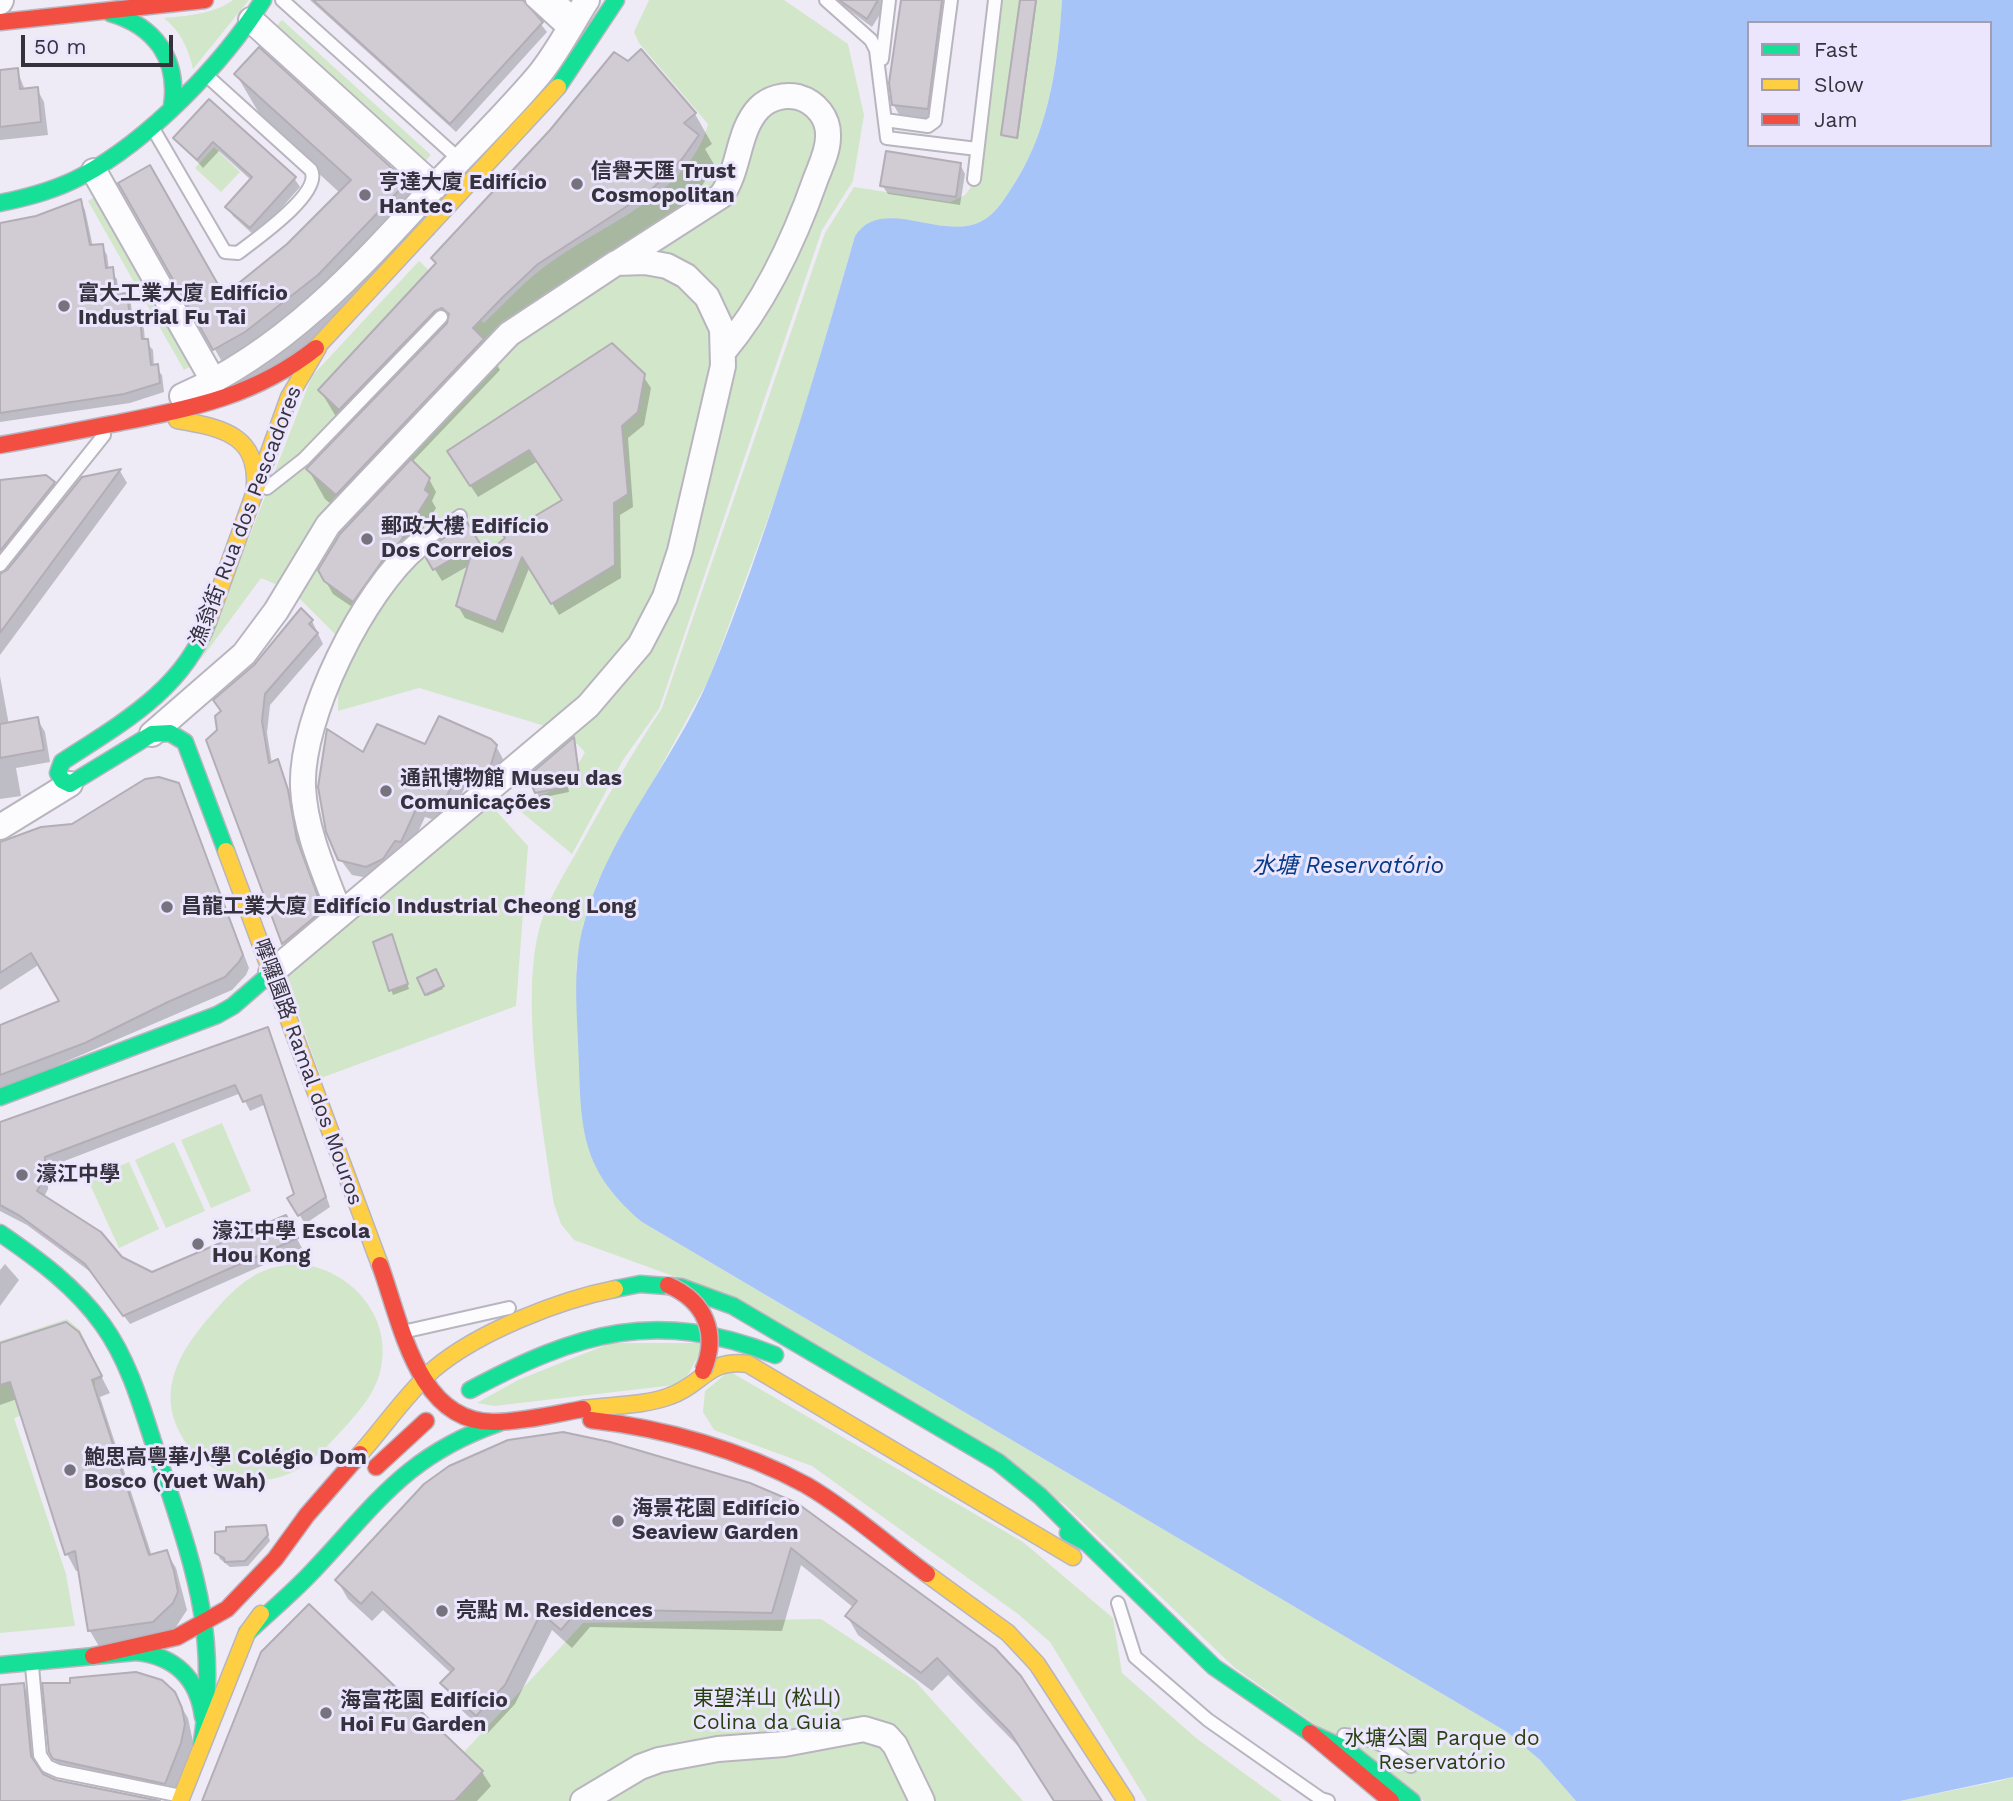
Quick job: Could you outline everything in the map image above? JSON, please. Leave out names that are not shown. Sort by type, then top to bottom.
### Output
[{"type":"main road","points":[[0,22],[205,0]]},
{"type":"main road","name":"漁翁街 Rua dos Pescadores","points":[[70,784],[59,777],[58,769],[62,762],[162,693],[192,658],[289,397],[321,344],[534,115],[565,78],[616,0]]},
{"type":"main road","points":[[0,203],[51,190],[94,171],[151,127],[204,73],[257,10]]},
{"type":"main road","points":[[107,12],[131,19],[159,41],[174,75],[172,106]]},
{"type":"main road","points":[[0,445],[75,439],[125,421],[209,406],[254,390],[289,370],[321,344]]},
{"type":"main road","points":[[154,417],[212,424],[236,436],[249,450],[254,463],[256,477],[253,497]]},
{"type":"main road","name":"嚤囉園路 Ramal dos Mouros","points":[[152,734],[170,733],[185,742],[189,750],[403,1331],[441,1404],[463,1417],[482,1422],[508,1421]]},
{"type":"main road","points":[[70,784],[152,734]]},
{"type":"main road","points":[[0,1097],[217,1015],[233,1006],[271,973]]},
{"type":"main road","points":[[0,1233],[61,1277],[90,1308],[115,1344],[140,1403],[185,1540],[208,1622],[210,1698],[201,1748]]},
{"type":"main road","points":[[93,1656],[163,1642],[208,1622],[238,1600],[275,1559],[307,1515],[428,1377],[453,1353],[489,1332],[613,1288],[640,1284],[668,1285],[708,1294],[733,1306],[998,1462],[1040,1496],[1178,1635],[1214,1667],[1310,1733],[1391,1801]]},
{"type":"main road","points":[[668,1285],[692,1297],[709,1323],[711,1345],[693,1402]]},
{"type":"main road","points":[[470,1390],[574,1342],[636,1328],[678,1327],[720,1334],[761,1348],[792,1364]]},
{"type":"main road","points":[[247,1633],[309,1574],[380,1494],[413,1465],[451,1442],[508,1421],[531,1416],[668,1397],[686,1388],[701,1373],[730,1362],[756,1367],[948,1480],[1077,1562],[1029,1510],[1087,1543]]},
{"type":"main road","points":[[531,1416],[626,1422],[730,1456],[807,1486],[991,1618],[1037,1664],[1126,1801]]},
{"type":"main road","points":[[367,1477],[426,1420]]},
{"type":"main road","points":[[697,1424],[712,1446],[730,1456]]},
{"type":"main road","points":[[234,1576],[257,1572],[310,1536]]},
{"type":"main road","points":[[185,1540],[194,1556],[212,1570]]},
{"type":"main road","points":[[181,1798],[247,1633],[299,1560]]},
{"type":"main road","points":[[1113,1598],[1145,1630]]},
{"type":"main road","points":[[0,1665],[147,1652],[177,1665],[192,1681],[201,1701],[201,1748]]},
{"type":"main road","points":[[1310,1733],[1346,1749],[1388,1779],[1412,1801]]},
{"type":"main road","points":[[1319,1763],[1370,1801]]},
{"type":"street","points":[[34,0],[59,16]]},
{"type":"street","points":[[551,0],[570,27]]},
{"type":"street","points":[[75,439],[214,382],[283,335],[333,293],[538,75],[587,0]]},
{"type":"street","points":[[257,10],[435,187]]},
{"type":"street","points":[[152,734],[244,654],[276,611],[314,545],[343,506],[509,334],[721,196],[729,182],[751,119],[764,104],[788,96],[814,106],[825,121],[828,140],[800,225],[739,333],[724,351]]},
{"type":"street","points":[[94,171],[214,382]]},
{"type":"street","points":[[271,973],[588,706],[640,645],[665,597],[680,551],[724,351],[722,329],[714,309],[691,281],[673,269],[652,262],[616,263]]},
{"type":"street","points":[[340,915],[309,821],[303,789],[306,744],[320,703],[363,612],[391,572],[417,546]]},
{"type":"street","points":[[0,827],[70,784]]},
{"type":"street","points":[[583,1801],[659,1760],[718,1749],[785,1744],[864,1729],[887,1736],[895,1745],[922,1801]]},
{"type":"lane","points":[[282,0],[460,160]]},
{"type":"lane","points":[[532,0],[570,27]]},
{"type":"lane","points":[[826,0],[860,31],[876,50],[887,138],[978,149]]},
{"type":"lane","points":[[880,70],[889,0]]},
{"type":"lane","points":[[885,120],[928,126],[935,121],[951,0]]},
{"type":"lane","points":[[974,179],[995,0]]},
{"type":"lane","points":[[860,31],[874,34],[886,23]]},
{"type":"lane","points":[[151,127],[221,249],[229,254],[238,253],[283,216],[311,188],[314,179],[311,170],[204,73]]},
{"type":"lane","points":[[253,497],[304,459],[441,317]]},
{"type":"lane","points":[[0,565],[91,450],[108,432],[125,421]]},
{"type":"lane","points":[[75,439],[88,444],[91,450]]},
{"type":"lane","points":[[417,546],[460,516]]},
{"type":"lane","points":[[403,1331],[540,1301]]},
{"type":"lane","points":[[1113,1598],[1135,1657],[1208,1720],[1321,1799],[1328,1801]]},
{"type":"lane","points":[[32,1662],[40,1751],[47,1766],[58,1771],[181,1798]]},
{"type":"lane","points":[[1310,1733],[1363,1736],[1390,1747],[1411,1766]]},
{"type":"green space","points":[[233,0],[249,0],[193,69],[183,41],[164,18],[209,11]]},
{"type":"green space","points":[[649,0],[784,0],[848,44],[864,115],[853,181],[822,230],[659,709],[623,760],[572,854],[507,800],[546,793],[570,776],[585,752],[565,732],[419,688],[338,711],[339,638],[292,591],[261,578],[202,658],[312,376],[419,261],[484,323],[542,269],[643,205],[664,188],[683,169],[698,148],[708,124],[639,43],[634,32]]},
{"type":"green space","name":"水塘公園 Parque do Reservatório","points":[[1002,0],[1062,0],[1054,75],[1049,100],[1033,148],[1003,201],[993,213],[980,222],[948,227],[896,219],[881,220],[867,225],[855,236],[792,453],[709,679],[597,883],[583,925],[576,968],[609,1188],[642,1222],[1507,1732],[1540,1760],[1576,1801],[1424,1801],[1235,1668],[1064,1504],[706,1288],[574,1240],[561,1224],[554,1204],[539,1099],[532,1019],[532,981],[543,917],[609,794],[662,708],[825,233],[854,187],[950,202],[965,195],[977,179]]},
{"type":"green space","points":[[282,20],[431,155],[421,166],[272,31]]},
{"type":"green space","points":[[214,147],[240,172],[221,192],[195,168]]},
{"type":"green space","points":[[104,191],[201,361],[184,370],[88,201]]},
{"type":"green space","points":[[489,803],[528,846],[516,1006],[321,1078],[283,971]]},
{"type":"green space","points":[[222,1123],[251,1191],[211,1208],[181,1140]]},
{"type":"green space","points":[[174,1142],[205,1211],[166,1228],[135,1160]]},
{"type":"green space","points":[[129,1162],[159,1229],[119,1248],[88,1180]]},
{"type":"green space","points":[[300,1264],[336,1275],[364,1299],[374,1314],[380,1331],[383,1349],[379,1377],[367,1400],[351,1420],[324,1449],[301,1468],[274,1479],[242,1479],[227,1475],[200,1458],[189,1447],[178,1429],[172,1411],[174,1377],[180,1360],[199,1329],[240,1285],[272,1268]]},
{"type":"green space","points":[[67,1319],[80,1330],[103,1378],[95,1380],[95,1390],[14,1418],[66,1574],[75,1626],[0,1633],[0,1341]]},
{"type":"green space","points":[[611,1343],[705,1343],[683,1384],[494,1406],[477,1403],[518,1380]]},
{"type":"green space","points":[[729,1371],[1023,1542],[1113,1618],[1122,1673],[1196,1738],[1282,1801],[1147,1801],[1050,1642],[1018,1614],[812,1466],[714,1430],[703,1412],[705,1391]]},
{"type":"green space","name":"東望洋山 (松山) Colina da Guia","points":[[821,1619],[915,1681],[1023,1801],[455,1801],[483,1771],[464,1752],[583,1623]]},
{"type":"green space","points":[[2013,1777],[2013,1801],[1900,1801],[2000,1781]]},
{"type":"water","name":"水塘 Reservatório","points":[[1062,0],[2013,0],[2013,1777],[1900,1801],[1576,1801],[1540,1760],[1507,1732],[642,1222],[608,1187],[598,1170],[585,1134],[580,1091],[576,976],[584,923],[609,858],[679,738],[710,676],[752,568],[855,236],[867,224],[880,219],[965,226],[980,222],[993,213],[1022,170],[1033,148],[1049,100],[1058,50]]},
{"type":"building","points":[[313,0],[523,0],[543,22],[450,124]]},
{"type":"building","points":[[839,0],[878,0],[867,19]]},
{"type":"building","points":[[901,0],[942,0],[928,109],[892,105],[889,83]]},
{"type":"building","points":[[1020,0],[1036,0],[1017,138],[1001,135]]},
{"type":"building","name":"亨達大廈 Edifício Hantec","points":[[259,47],[407,182],[318,275],[245,332],[213,350],[118,183],[150,165],[224,295],[287,244],[351,180],[234,74]]},
{"type":"building","name":"信譽天匯 Trust Cosmopolitan","points":[[641,49],[696,113],[684,123],[699,135],[682,159],[649,192],[538,264],[503,297],[473,328],[484,339],[336,495],[306,469],[447,323],[449,314],[442,308],[435,311],[339,410],[318,390],[436,263],[431,258],[550,130],[614,52],[628,61]]},
{"type":"building","points":[[18,68],[20,89],[38,87],[41,122],[0,127],[0,70]]},
{"type":"building","points":[[209,99],[296,177],[250,228],[225,207],[252,177],[213,142],[197,160],[173,138]]},
{"type":"building","points":[[886,151],[961,163],[956,197],[880,186]]},
{"type":"building","name":"富大工業大廈 Edifício Industrial Fu Tai","points":[[81,199],[90,245],[103,244],[106,268],[113,267],[116,294],[127,293],[130,318],[140,317],[142,339],[148,339],[151,365],[158,364],[160,383],[124,394],[0,413],[0,223],[36,216]]},
{"type":"building","points":[[612,343],[645,374],[638,412],[622,426],[628,494],[614,503],[615,565],[551,604],[522,557],[496,622],[456,606],[473,547],[433,570],[426,558],[431,547],[467,522],[482,547],[488,543],[493,548],[505,538],[503,535],[562,500],[529,450],[470,486],[447,451]]},
{"type":"building","name":"郵政大樓 Edifício Dos Correios","points":[[411,459],[430,478],[425,490],[430,494],[400,542],[385,557],[353,602],[324,581],[318,570],[340,534]]},
{"type":"building","points":[[121,469],[0,633],[0,574],[7,570],[82,477]]},
{"type":"building","points":[[46,475],[55,482],[0,551],[0,480]]},
{"type":"building","points":[[301,608],[313,620],[309,624],[318,633],[265,694],[262,721],[269,763],[278,759],[288,790],[297,840],[323,910],[282,944],[206,740],[217,730],[215,716],[221,711],[213,700],[254,665]]},
{"type":"building","name":"通訊博物館 Museu das Comunicações","points":[[439,716],[491,739],[497,745],[490,768],[475,781],[458,773],[439,812],[418,805],[401,842],[395,841],[383,859],[366,867],[338,860],[326,832],[318,787],[327,729],[363,752],[377,724],[425,744]]},
{"type":"building","points":[[38,717],[44,750],[0,758],[0,724]]},
{"type":"building","points":[[574,737],[579,775],[566,781],[566,787],[535,793],[528,776]]},
{"type":"building","points":[[159,777],[179,783],[243,955],[225,977],[85,1043],[0,1075],[0,1025],[59,1001],[31,953],[0,973],[0,842],[41,827],[72,824],[145,779]]},
{"type":"building","points":[[392,934],[408,984],[389,991],[373,942]]},
{"type":"building","points":[[436,969],[444,986],[425,995],[417,978]]},
{"type":"building","name":"濠江中學","points":[[268,1027],[326,1197],[298,1216],[287,1198],[294,1194],[261,1095],[243,1102],[235,1085],[45,1157],[44,1179],[37,1191],[101,1232],[122,1257],[152,1272],[286,1215],[298,1238],[123,1316],[85,1264],[20,1216],[0,1205],[0,1122]]},
{"type":"building","points":[[66,1322],[79,1332],[102,1376],[92,1380],[149,1555],[167,1550],[174,1571],[178,1592],[173,1603],[153,1622],[88,1631],[75,1551],[65,1555],[10,1382],[0,1385],[0,1343]]},
{"type":"building","points":[[563,1432],[610,1442],[750,1483],[797,1503],[995,1648],[1021,1676],[1102,1801],[1054,1801],[1010,1732],[937,1658],[921,1673],[845,1616],[857,1601],[791,1548],[772,1613],[579,1609],[561,1630],[541,1613],[505,1685],[476,1716],[440,1683],[454,1669],[372,1592],[361,1604],[335,1580],[424,1484],[449,1466],[508,1440]]},
{"type":"building","points":[[266,1525],[268,1535],[245,1561],[225,1562],[224,1558],[215,1553],[215,1532],[226,1531],[226,1527]]},
{"type":"building","name":"海富花園 Edifício Hoi Fu Garden","points":[[309,1604],[483,1771],[455,1801],[202,1801],[261,1652]]},
{"type":"building","points":[[136,1672],[162,1680],[175,1692],[182,1708],[185,1724],[181,1743],[165,1784],[53,1759],[49,1752],[42,1683],[70,1683],[70,1678]]},
{"type":"building","points":[[24,1683],[31,1756],[43,1774],[56,1780],[160,1801],[0,1801],[0,1685]]},
{"type":"traffic: fast","points":[[0,203],[72,181],[133,142],[206,74],[263,0]]},
{"type":"traffic: fast","points":[[558,87],[616,0]]},
{"type":"traffic: fast","points":[[110,13],[140,26],[160,47],[172,73],[172,106]]},
{"type":"traffic: fast","points":[[208,622],[197,646],[166,686],[127,719],[62,762],[58,773],[62,780],[70,784],[152,734],[170,733],[185,742],[226,851]]},
{"type":"traffic: fast","points":[[0,1097],[217,1015],[233,1006],[271,973]]},
{"type":"traffic: fast","points":[[0,1233],[56,1274],[81,1298],[113,1340],[135,1389],[182,1532],[200,1600],[207,1669],[201,1748]]},
{"type":"traffic: fast","points":[[615,1289],[640,1284],[681,1287],[733,1306],[998,1462],[1040,1496],[1087,1543]]},
{"type":"traffic: fast","points":[[470,1390],[547,1353],[619,1333],[655,1330],[692,1332],[775,1355]]},
{"type":"traffic: fast","points":[[247,1633],[302,1582],[393,1485],[439,1451],[466,1436],[499,1423]]},
{"type":"traffic: fast","points":[[1068,1533],[1087,1543],[1214,1667],[1310,1733],[1346,1749],[1412,1801]]},
{"type":"traffic: fast","points":[[0,1665],[136,1652],[150,1654],[173,1664],[190,1680],[203,1717]]},
{"type":"traffic: slow","points":[[316,348],[558,87]]},
{"type":"traffic: slow","points":[[208,622],[289,397],[318,348]]},
{"type":"traffic: slow","points":[[177,420],[211,427],[237,439],[252,460],[255,475],[254,495]]},
{"type":"traffic: slow","points":[[226,851],[380,1265]]},
{"type":"traffic: slow","points":[[360,1454],[414,1389],[452,1355],[520,1319],[569,1301],[615,1289]]},
{"type":"traffic: slow","points":[[583,1409],[660,1399],[681,1391],[723,1365],[748,1364],[1073,1557]]},
{"type":"traffic: slow","points":[[927,1574],[1008,1633],[1037,1664],[1126,1801]]},
{"type":"traffic: slow","points":[[180,1801],[247,1633],[261,1614]]},
{"type":"traffic: jam","points":[[0,22],[205,0]]},
{"type":"traffic: jam","points":[[0,445],[199,405],[271,377],[316,348]]},
{"type":"traffic: jam","points":[[380,1265],[416,1365],[429,1387],[446,1405],[467,1418],[493,1422],[583,1409]]},
{"type":"traffic: jam","points":[[668,1285],[691,1300],[700,1309],[705,1320],[709,1331],[709,1344],[703,1371]]},
{"type":"traffic: jam","points":[[591,1420],[702,1442],[781,1472],[837,1505],[927,1574]]},
{"type":"traffic: jam","points":[[376,1467],[426,1421]]},
{"type":"traffic: jam","points":[[93,1656],[177,1637],[227,1609],[275,1559],[307,1515],[360,1454]]},
{"type":"traffic: jam","points":[[1310,1733],[1391,1801]]},
{"type":"place","name":"信譽天匯 Trust Cosmopolitan","points":[[577,184]]},
{"type":"place","name":"亨達大廈 Edifício Hantec","points":[[365,195]]},
{"type":"place","name":"富大工業大廈 Edifício Industrial Fu Tai","points":[[64,306]]},
{"type":"place","name":"郵政大樓 Edifício Dos Correios","points":[[367,539]]},
{"type":"place","name":"通訊博物館 Museu das Comunicações","points":[[386,791]]},
{"type":"place","name":"昌龍工業大廈 Edifício Industrial Cheong Long","points":[[167,907]]},
{"type":"place","name":"濠江中學","points":[[22,1175]]},
{"type":"place","name":"濠江中學 Escola Hou Kong","points":[[198,1244]]},
{"type":"place","name":"鮑思高粵華小學 Colégio Dom Bosco (Yuet Wah)","points":[[70,1470]]},
{"type":"place","name":"海景花園 Edifício Seaview Garden","points":[[618,1521]]},
{"type":"place","name":"亮點 M. Residences","points":[[442,1611]]},
{"type":"place","name":"海富花園 Edifício Hoi Fu Garden","points":[[326,1713]]}]
